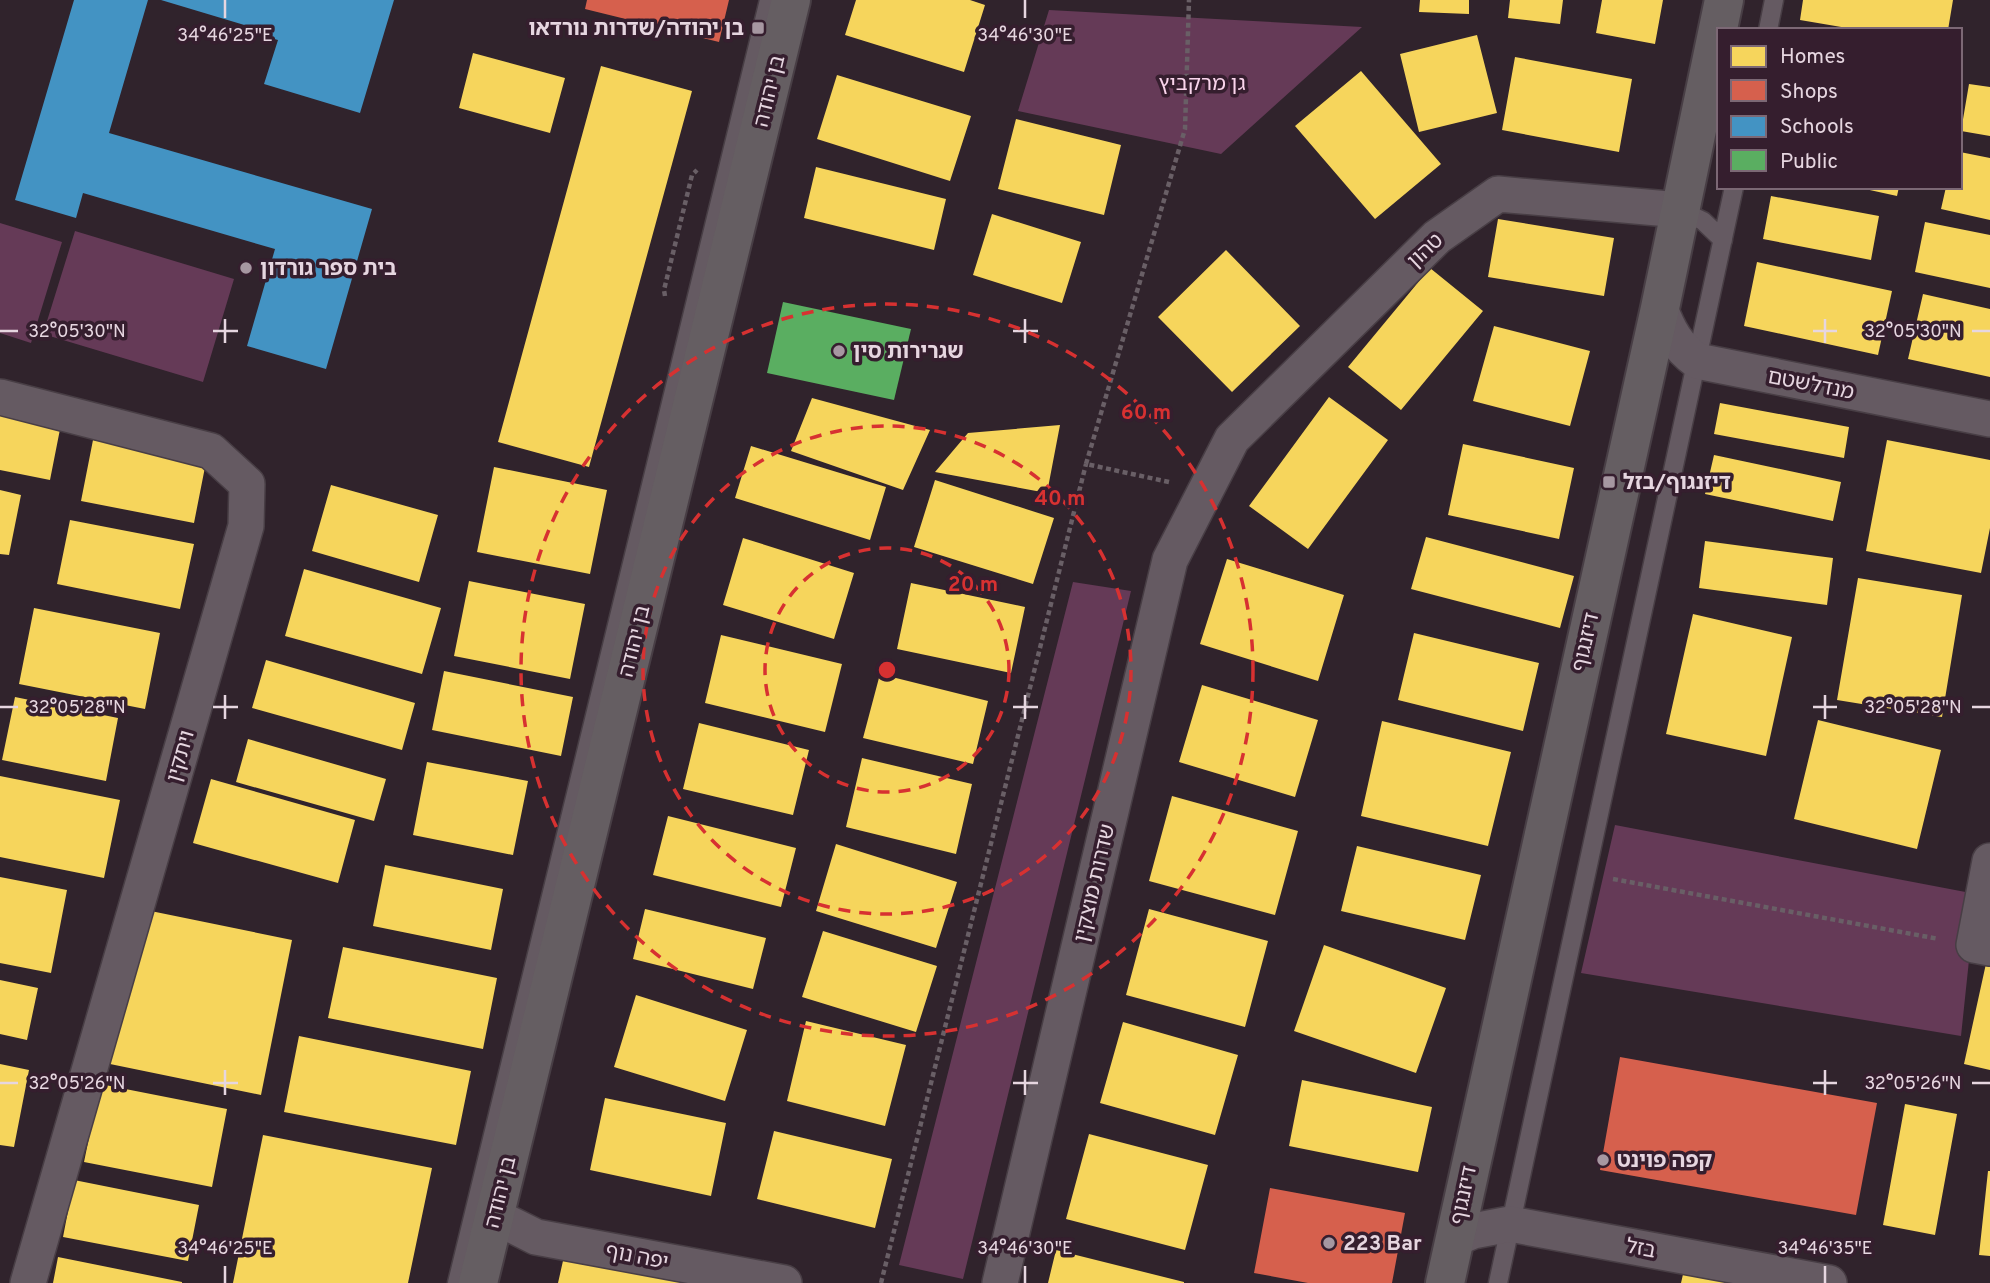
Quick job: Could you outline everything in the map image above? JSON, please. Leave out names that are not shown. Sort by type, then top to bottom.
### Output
[{"type":"street","name":"בן יהודה","points":[[478,1283],[791,0]]},
{"type":"street","name":"דיזנגוף","points":[[1718,28],[1724,0]]},
{"type":"street","name":"דיזנגוף","points":[[1445,1283],[1660,309],[1717,33]]},
{"type":"street","name":"טהון","points":[[1206,490],[1232,439],[1437,237],[1498,194],[1680,210]]},
{"type":"street","points":[[1660,309],[1670,334],[1681,350],[1697,361]]},
{"type":"street","name":"מנדלשטם","points":[[1697,361],[1990,419]]},
{"type":"street","name":"ויתקין","points":[[0,397],[211,451],[247,484],[246,526],[28,1283]]},
{"type":"street","name":"שדרות מוצקין","points":[[1000,1283],[1170,560],[1206,490]]},
{"type":"street","points":[[1982,946],[1990,861]]},
{"type":"street","name":"יפה נוף","points":[[494,1216],[536,1237],[784,1283]]},
{"type":"street","name":"בזל","points":[[1454,1239],[1473,1231],[1510,1224],[1829,1283]]},
{"type":"lane","name":"בן יהודה","points":[[457,1283],[769,0]]},
{"type":"lane","points":[[1768,28],[1774,0]]},
{"type":"lane","points":[[1498,1283],[1734,189]]},
{"type":"lane","name":"טהון","points":[[1680,210],[1703,220],[1723,240]]},
{"type":"path","points":[[881,1283],[1086,464],[1185,128],[1189,0]]},
{"type":"path","points":[[1086,464],[1206,490]]},
{"type":"path","points":[[1585,873],[1982,946]]},
{"type":"green space","name":"גן מרקביץ","points":[[1049,10],[1362,27],[1221,154],[1018,111]]},
{"type":"green space","points":[[0,223],[62,242],[31,343],[0,333]]},
{"type":"green space","points":[[75,231],[234,279],[203,382],[43,334]]},
{"type":"green space","points":[[1073,582],[1131,591],[963,1279],[899,1265]]},
{"type":"green space","points":[[1615,825],[1976,894],[1961,1036],[1581,973]]},
{"type":"building: Homes","points":[[856,0],[970,0],[985,5],[964,72],[845,35]]},
{"type":"building: Homes","points":[[1420,0],[1469,0],[1469,14],[1419,12]]},
{"type":"building: Homes","points":[[1510,0],[1563,0],[1560,24],[1508,18]]},
{"type":"building: Homes","points":[[1602,0],[1663,0],[1655,44],[1596,33]]},
{"type":"building: Homes","points":[[1803,0],[1953,0],[1948,28],[1847,28],[1800,20]]},
{"type":"building: Homes","points":[[1477,35],[1497,113],[1419,132],[1400,54]]},
{"type":"building: Homes","points":[[473,53],[565,78],[550,133],[459,108]]},
{"type":"building: Homes","points":[[1515,57],[1632,79],[1619,152],[1502,130]]},
{"type":"building: Homes","points":[[601,66],[692,91],[589,467],[498,442]]},
{"type":"building: Homes","points":[[1361,71],[1441,164],[1375,219],[1295,126]]},
{"type":"building: Homes","points":[[837,75],[971,116],[950,181],[817,139]]},
{"type":"building: Homes","points":[[1969,84],[1990,87],[1990,136],[1962,131]]},
{"type":"building: Homes","points":[[1016,119],[1121,145],[1104,215],[998,189]]},
{"type":"building: Homes","points":[[1962,152],[1990,158],[1990,220],[1941,209],[1946,189],[1962,189]]},
{"type":"building: Homes","points":[[816,167],[946,199],[934,250],[804,218]]},
{"type":"building: Homes","points":[[1865,189],[1899,189],[1897,196]]},
{"type":"building: Homes","points":[[1771,196],[1879,216],[1871,260],[1763,239]]},
{"type":"building: Homes","points":[[992,214],[1081,242],[1062,303],[973,275]]},
{"type":"building: Homes","points":[[1498,219],[1614,238],[1604,296],[1488,277]]},
{"type":"building: Homes","points":[[1925,222],[1990,235],[1990,288],[1915,272]]},
{"type":"building: Homes","points":[[1226,250],[1300,326],[1232,392],[1158,317]]},
{"type":"building: Homes","points":[[1757,262],[1892,291],[1878,355],[1744,326]]},
{"type":"building: Homes","points":[[1430,268],[1483,311],[1401,410],[1348,367]]},
{"type":"building: Homes","points":[[1923,294],[1990,309],[1990,377],[1908,359]]},
{"type":"building: Homes","points":[[1494,326],[1590,351],[1570,426],[1473,401]]},
{"type":"building: Homes","points":[[1329,397],[1388,440],[1308,549],[1249,506]]},
{"type":"building: Homes","points":[[812,398],[930,430],[903,490],[791,451]]},
{"type":"building: Homes","points":[[0,402],[63,414],[50,480],[0,470]]},
{"type":"building: Homes","points":[[1720,403],[1849,427],[1844,458],[1714,434]]},
{"type":"building: Homes","points":[[1060,425],[1047,493],[935,472],[968,433]]},
{"type":"building: Homes","points":[[93,440],[206,462],[194,523],[81,501]]},
{"type":"building: Homes","points":[[1887,440],[1990,460],[1990,528],[1981,573],[1866,551]]},
{"type":"building: Homes","points":[[1463,444],[1574,468],[1559,539],[1448,515]]},
{"type":"building: Homes","points":[[751,446],[886,487],[870,540],[735,498]]},
{"type":"building: Homes","points":[[1714,455],[1841,482],[1833,521],[1705,494]]},
{"type":"building: Homes","points":[[494,467],[607,490],[590,574],[477,552]]},
{"type":"building: Homes","points":[[935,480],[1054,518],[1033,584],[914,547]]},
{"type":"building: Homes","points":[[331,485],[438,515],[419,582],[312,551]]},
{"type":"building: Homes","points":[[0,490],[21,495],[9,555],[0,554]]},
{"type":"building: Homes","points":[[70,520],[194,544],[180,609],[57,584]]},
{"type":"building: Homes","points":[[1426,537],[1574,576],[1560,628],[1411,589]]},
{"type":"building: Homes","points":[[743,538],[854,573],[834,639],[723,605]]},
{"type":"building: Homes","points":[[1705,541],[1833,558],[1827,605],[1699,588]]},
{"type":"building: Homes","points":[[1227,559],[1344,595],[1318,681],[1200,644]]},
{"type":"building: Homes","points":[[304,569],[441,608],[422,674],[285,636]]},
{"type":"building: Homes","points":[[1858,578],[1962,595],[1942,717],[1837,700]]},
{"type":"building: Homes","points":[[469,581],[585,604],[570,679],[454,656]]},
{"type":"building: Homes","points":[[911,583],[1025,607],[1011,673],[897,649]]},
{"type":"building: Homes","points":[[34,608],[160,633],[145,709],[19,684]]},
{"type":"building: Homes","points":[[1693,614],[1792,637],[1766,756],[1666,734]]},
{"type":"building: Homes","points":[[1414,633],[1539,663],[1523,731],[1398,700]]},
{"type":"building: Homes","points":[[721,635],[842,664],[825,732],[705,703]]},
{"type":"building: Homes","points":[[266,660],[415,703],[402,750],[252,708]]},
{"type":"building: Homes","points":[[444,671],[573,697],[561,756],[432,730]]},
{"type":"building: Homes","points":[[880,674],[988,701],[973,764],[863,738]]},
{"type":"building: Homes","points":[[1202,685],[1318,720],[1295,797],[1179,762]]},
{"type":"building: Homes","points":[[15,697],[118,718],[106,781],[2,760]]},
{"type":"building: Homes","points":[[1818,720],[1941,750],[1917,849],[1794,819]]},
{"type":"building: Homes","points":[[1382,721],[1511,752],[1488,846],[1361,816]]},
{"type":"building: Homes","points":[[699,723],[809,750],[793,815],[683,789]]},
{"type":"building: Homes","points":[[248,739],[386,779],[374,821],[236,782]]},
{"type":"building: Homes","points":[[862,758],[972,784],[956,854],[846,827]]},
{"type":"building: Homes","points":[[427,762],[528,781],[513,855],[413,835]]},
{"type":"building: Homes","points":[[0,776],[120,800],[104,878],[0,857]]},
{"type":"building: Homes","points":[[211,779],[355,820],[338,883],[193,843]]},
{"type":"building: Homes","points":[[1172,796],[1298,831],[1275,915],[1149,881]]},
{"type":"building: Homes","points":[[668,816],[796,848],[781,907],[653,875]]},
{"type":"building: Homes","points":[[836,844],[957,882],[936,948],[816,911]]},
{"type":"building: Homes","points":[[1357,846],[1481,875],[1465,940],[1341,911]]},
{"type":"building: Homes","points":[[385,865],[503,889],[491,950],[373,926]]},
{"type":"building: Homes","points":[[0,877],[67,890],[51,973],[0,963]]},
{"type":"building: Homes","points":[[141,909],[292,940],[261,1095],[110,1064]]},
{"type":"building: Homes","points":[[645,909],[766,938],[753,989],[633,959]]},
{"type":"building: Homes","points":[[1149,909],[1268,941],[1245,1027],[1126,995]]},
{"type":"building: Homes","points":[[823,931],[937,966],[916,1032],[802,997]]},
{"type":"building: Homes","points":[[1324,945],[1446,988],[1416,1073],[1294,1031]]},
{"type":"building: Homes","points":[[343,947],[497,978],[483,1049],[328,1018]]},
{"type":"building: Homes","points":[[1987,959],[1990,960],[1990,1070],[1964,1064]]},
{"type":"building: Homes","points":[[0,980],[38,988],[27,1040],[0,1034]]},
{"type":"building: Homes","points":[[636,995],[747,1030],[725,1101],[614,1067]]},
{"type":"building: Homes","points":[[806,1021],[906,1045],[885,1126],[787,1101]]},
{"type":"building: Homes","points":[[1123,1022],[1238,1055],[1215,1135],[1100,1103]]},
{"type":"building: Homes","points":[[299,1036],[471,1071],[456,1145],[284,1112]]},
{"type":"building: Homes","points":[[0,1064],[29,1070],[14,1147],[0,1145]]},
{"type":"building: Homes","points":[[1302,1080],[1432,1107],[1418,1172],[1289,1146]]},
{"type":"building: Homes","points":[[100,1084],[227,1109],[212,1187],[84,1162]]},
{"type":"building: Homes","points":[[605,1098],[726,1123],[711,1196],[590,1170]]},
{"type":"building: Homes","points":[[1905,1104],[1957,1114],[1935,1235],[1883,1225]]},
{"type":"building: Homes","points":[[774,1131],[892,1159],[875,1228],[757,1199]]},
{"type":"building: Homes","points":[[1089,1134],[1208,1165],[1185,1250],[1066,1219]]},
{"type":"building: Homes","points":[[263,1135],[432,1168],[408,1283],[233,1283]]},
{"type":"building: Homes","points":[[1990,1171],[1990,1256],[1979,1255]]},
{"type":"building: Homes","points":[[74,1180],[199,1205],[188,1261],[63,1237]]},
{"type":"building: Homes","points":[[1056,1250],[1184,1282],[1184,1283],[1048,1283]]},
{"type":"building: Homes","points":[[565,1252],[694,1283],[558,1283]]},
{"type":"building: Homes","points":[[58,1257],[182,1282],[182,1283],[53,1283]]},
{"type":"building: Homes","points":[[1684,1270],[1745,1283],[1681,1283]]},
{"type":"building: Shops","points":[[587,0],[729,0],[719,42],[585,9]]},
{"type":"building: Shops","points":[[1620,1057],[1877,1103],[1856,1215],[1600,1170]]},
{"type":"building: Shops","name":"223 Bar","points":[[1270,1188],[1405,1213],[1392,1283],[1308,1283],[1254,1273]]},
{"type":"building: Schools","points":[[74,0],[148,0],[109,133],[372,209],[326,369],[247,346],[275,249],[83,193],[76,218],[15,200]]},
{"type":"building: Schools","points":[[161,0],[394,0],[360,113],[264,84],[278,40],[263,36],[264,31]]},
{"type":"building: Public","name":"שגרירות סין","points":[[783,302],[911,329],[894,400],[767,373]]},
{"type":"place","name":"בן יהודה/שדרות נורדאו","points":[[758,28]]},
{"type":"place","name":"בית ספר גורדון","points":[[246,268]]},
{"type":"place","name":"שגרירות סין","points":[[839,351]]},
{"type":"place","name":"דיזנגוף/בזל","points":[[1609,482]]},
{"type":"place","name":"קפה פוינט","points":[[1603,1160]]},
{"type":"place","name":"223 Bar","points":[[1329,1243]]}]
